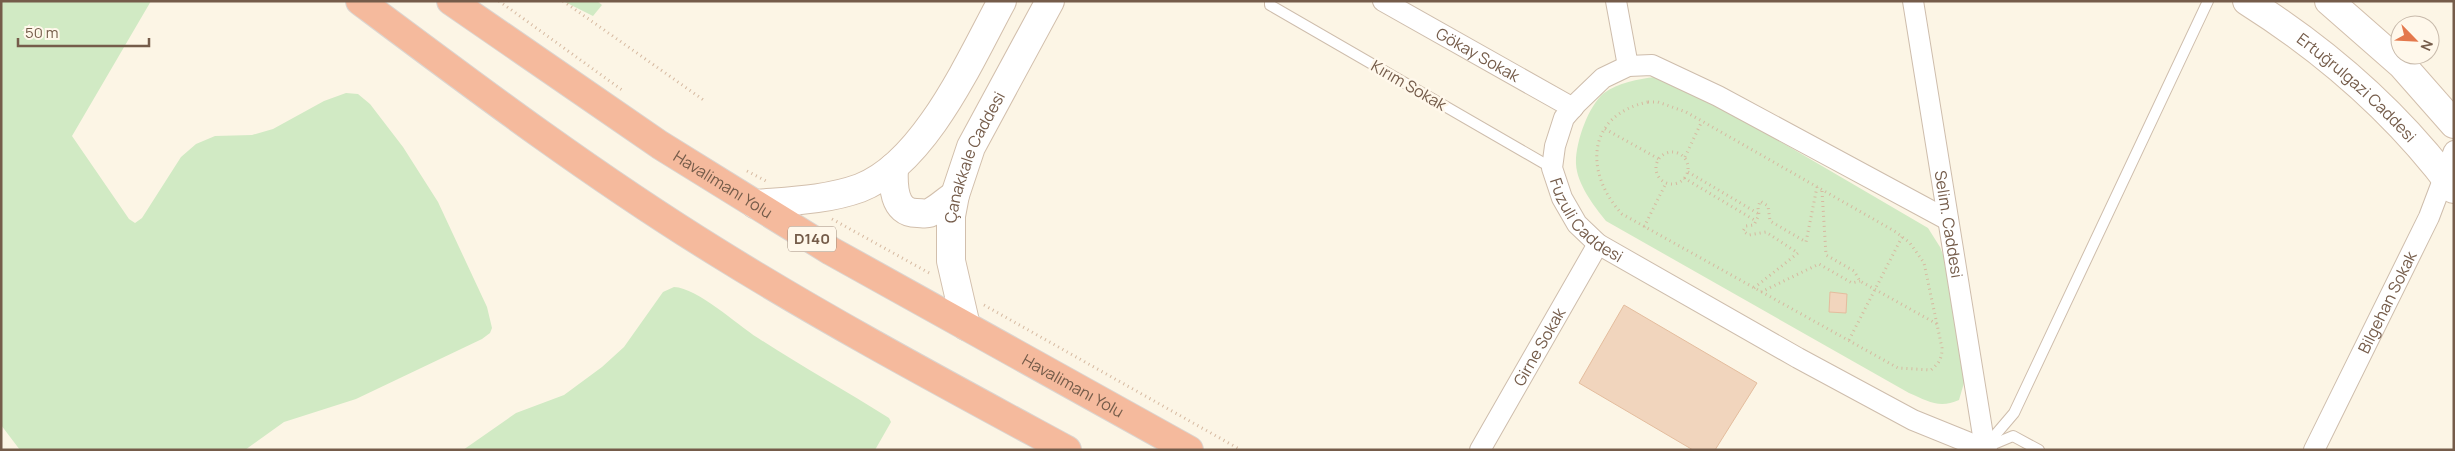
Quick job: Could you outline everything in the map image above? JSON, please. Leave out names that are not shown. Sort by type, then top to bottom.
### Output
[{"type":"highway","points":[[360,1],[565,151],[714,251],[1067,450]]},
{"type":"highway","name":"Havalimanı Yolu","points":[[451,1],[660,145],[755,204],[887,283],[1189,450]]},
{"type":"main road","points":[[755,204],[840,194],[861,187],[894,167],[912,150],[928,130],[1002,1]]},
{"type":"main road","name":"Çanakkale Caddesi","points":[[966,326],[951,261],[951,216],[955,195],[971,147],[1050,1]]},
{"type":"main road","name":"Ertuğrulgazi Caddesi","points":[[2247,1],[2334,63],[2374,98],[2449,182]]},
{"type":"main road","points":[[2328,1],[2402,65],[2454,124]]},
{"type":"main road","points":[[894,167],[893,184],[898,201],[905,210],[914,213],[928,213],[955,195]]},
{"type":"street","name":"Gökay Sokak","points":[[1383,1],[1573,108]]},
{"type":"street","points":[[1616,1],[1628,66]]},
{"type":"street","name":"Selim. Caddesi","points":[[1913,1],[1986,449]]},
{"type":"street","name":"Fuzuli Caddesi","points":[[1948,220],[1718,96],[1652,65],[1628,66],[1603,78],[1564,118],[1555,146],[1552,168],[1562,198],[1577,224],[1598,244],[1798,358],[1913,420],[1986,449]]},
{"type":"street","name":"Bilgehan Sokak","points":[[2314,450],[2428,217],[2449,182],[2454,151]]},
{"type":"street","name":"Girne Sokak","points":[[1480,450],[1598,244]]},
{"type":"lane","name":"Kırım Sokak","points":[[1270,1],[1270,5],[1552,168]]},
{"type":"lane","points":[[1986,449],[2014,413],[2208,1]]},
{"type":"lane","points":[[1986,449],[2013,436],[2039,450]]},
{"type":"path","points":[[499,1],[629,94]]},
{"type":"path","points":[[563,1],[705,102]]},
{"type":"path","points":[[1648,102],[1658,102],[1686,112],[1702,121],[1902,237],[1919,253],[1924,263],[1942,348],[1942,359],[1931,370],[1898,368],[1622,214],[1606,193],[1601,181],[1595,153],[1604,129],[1621,111],[1632,105],[1648,102]]},
{"type":"path","points":[[1685,158],[1676,152],[1671,152],[1659,159],[1656,170],[1662,180],[1666,183],[1677,183],[1684,178],[1688,172],[1685,158],[1702,121]]},
{"type":"path","points":[[1604,129],[1659,159]]},
{"type":"path","points":[[738,166],[798,200]]},
{"type":"path","points":[[1688,172],[1760,214]]},
{"type":"path","points":[[1684,178],[1756,221]]},
{"type":"path","points":[[1644,227],[1666,183]]},
{"type":"path","points":[[1754,288],[1798,253],[1766,232],[1749,235],[1743,231],[1746,226],[1754,225],[1760,214],[1758,208],[1760,201],[1768,206],[1770,221],[1806,242],[1816,187]]},
{"type":"path","points":[[1822,190],[1826,255],[1854,271],[1860,281],[1938,324]]},
{"type":"path","points":[[831,218],[1241,450]]},
{"type":"path","points":[[1849,340],[1902,237]]},
{"type":"path","points":[[1761,292],[1820,264],[1852,283],[1860,281]]},
{"type":"green space","points":[[1,1],[151,1],[72,136],[129,219],[135,223],[142,218],[181,157],[196,144],[215,136],[252,135],[273,129],[324,101],[346,93],[358,94],[370,104],[403,147],[438,202],[487,307],[492,328],[490,333],[482,339],[356,399],[284,422],[245,450],[20,450],[1,425]]},
{"type":"green space","points":[[563,1],[597,1],[602,5],[593,16]]},
{"type":"green space","points":[[1655,77],[1680,83],[1928,228],[1940,247],[1948,267],[1968,369],[1959,400],[1952,403],[1939,404],[1909,393],[1606,221],[1596,209],[1579,179],[1576,156],[1580,136],[1593,107],[1604,93],[1628,82]]},
{"type":"green space","points":[[674,287],[694,293],[758,338],[889,418],[891,422],[875,450],[463,450],[516,413],[564,395],[602,367],[624,347],[663,292]]},
{"type":"building","points":[[1830,292],[1847,294],[1846,313],[1829,312]]},
{"type":"building","points":[[1624,305],[1757,383],[1715,450],[1693,450],[1579,383]]}]
